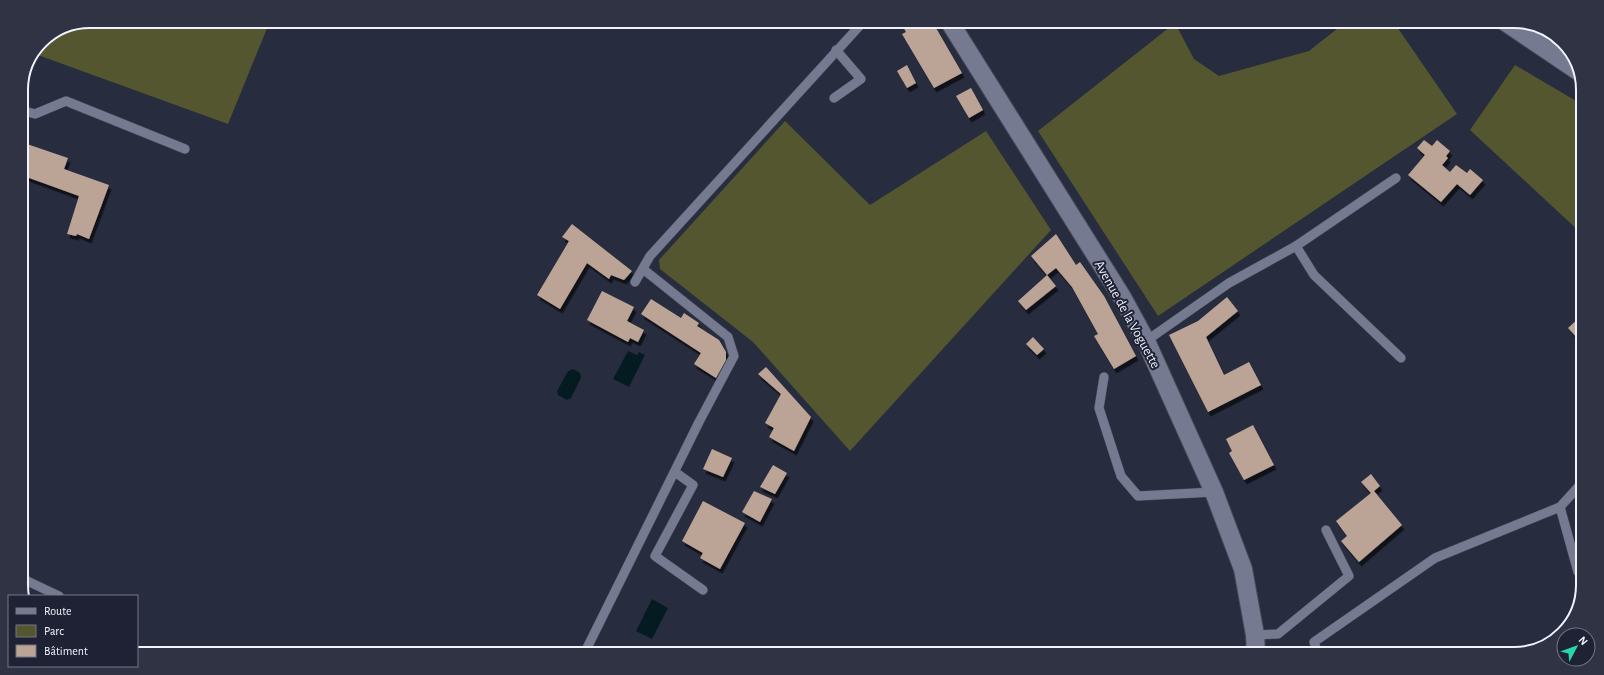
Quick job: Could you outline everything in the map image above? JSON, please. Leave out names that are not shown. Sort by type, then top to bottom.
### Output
[{"type":"street","name":"Avenue de la Voguette","points":[[953,28],[1122,297],[1146,341],[1214,492],[1243,569],[1255,635],[1256,647]]},
{"type":"street","points":[[1514,28],[1572,67]]},
{"type":"lane","points":[[635,282],[650,256],[857,28]]},
{"type":"lane","points":[[834,98],[861,78],[836,50]]},
{"type":"lane","points":[[28,112],[35,114],[66,101],[185,149]]},
{"type":"lane","points":[[1146,341],[1229,283],[1296,246],[1396,178]]},
{"type":"lane","points":[[1296,246],[1314,275],[1401,358]]},
{"type":"lane","points":[[588,647],[676,472],[699,422],[734,356],[728,337],[643,268]]},
{"type":"lane","points":[[1104,376],[1099,408],[1121,476],[1138,496],[1214,492]]},
{"type":"lane","points":[[676,472],[693,485],[655,556],[703,590]]},
{"type":"lane","points":[[1316,647],[1314,642],[1435,558],[1560,507],[1576,489]]},
{"type":"lane","points":[[1560,507],[1576,565]]},
{"type":"lane","points":[[1255,635],[1278,634],[1349,576],[1326,530]]},
{"type":"lane","points":[[28,581],[57,595]]},
{"type":"green space","points":[[267,28],[228,124],[39,55],[46,46],[56,38],[78,29]]},
{"type":"green space","points":[[1169,28],[1178,28],[1194,59],[1219,76],[1309,51],[1338,28],[1398,28],[1457,114],[1158,316],[1038,131]]},
{"type":"green space","points":[[1515,65],[1576,101],[1576,228],[1470,130]]},
{"type":"green space","points":[[785,121],[870,205],[986,131],[1051,230],[850,451],[753,342],[660,269],[659,260]]},
{"type":"shaded area","points":[[628,351],[637,355],[639,352],[645,355],[629,387],[613,379]]},
{"type":"shaded area","points":[[573,369],[580,373],[581,378],[571,398],[567,400],[558,395],[557,391],[568,371]]},
{"type":"shaded area","points":[[652,599],[668,608],[652,639],[636,631]]},
{"type":"building","points":[[904,28],[936,28],[962,73],[934,88],[902,34],[906,32]]},
{"type":"building","points":[[907,65],[916,83],[907,88],[897,71]]},
{"type":"building","points":[[971,88],[983,110],[969,118],[956,96]]},
{"type":"building","points":[[1424,140],[1432,146],[1437,140],[1450,151],[1446,156],[1448,158],[1442,165],[1450,172],[1456,165],[1467,173],[1470,169],[1483,180],[1470,195],[1457,184],[1441,202],[1408,175],[1425,155],[1417,148]]},
{"type":"building","points":[[28,144],[68,158],[64,169],[109,185],[89,239],[77,234],[76,236],[67,234],[79,196],[28,178]]},
{"type":"building","points":[[572,224],[632,271],[624,280],[611,275],[609,279],[587,263],[560,309],[537,295],[569,241],[562,237]]},
{"type":"building","points":[[1056,234],[1076,265],[1080,262],[1104,296],[1136,356],[1114,369],[1094,336],[1098,334],[1072,287],[1056,268],[1047,275],[1031,256]]},
{"type":"building","points":[[1047,275],[1056,286],[1026,310],[1018,301]]},
{"type":"building","points":[[602,291],[634,307],[627,321],[644,330],[638,342],[630,338],[628,342],[587,320]]},
{"type":"building","points":[[1227,297],[1238,311],[1206,337],[1224,375],[1249,362],[1261,385],[1208,412],[1169,335],[1198,321]]},
{"type":"building","points":[[651,299],[681,318],[684,313],[699,323],[697,326],[719,340],[726,352],[726,360],[716,378],[694,364],[701,353],[641,314]]},
{"type":"building","points":[[1576,321],[1576,337],[1568,328]]},
{"type":"building","points":[[1033,337],[1044,349],[1037,355],[1026,344]]},
{"type":"building","points":[[766,367],[811,417],[794,451],[769,437],[774,428],[765,423],[781,394],[758,374]]},
{"type":"building","points":[[1253,425],[1274,465],[1244,480],[1229,453],[1232,451],[1226,439]]},
{"type":"building","points":[[712,449],[732,458],[723,477],[703,469]]},
{"type":"building","points":[[773,465],[787,473],[775,494],[760,487]]},
{"type":"building","points":[[1371,474],[1380,486],[1374,491],[1402,525],[1359,562],[1341,541],[1347,536],[1336,521],[1371,493],[1361,482]]},
{"type":"building","points":[[754,491],[772,499],[760,522],[742,512]]},
{"type":"building","points":[[703,501],[745,523],[720,569],[700,558],[703,553],[682,541]]}]
